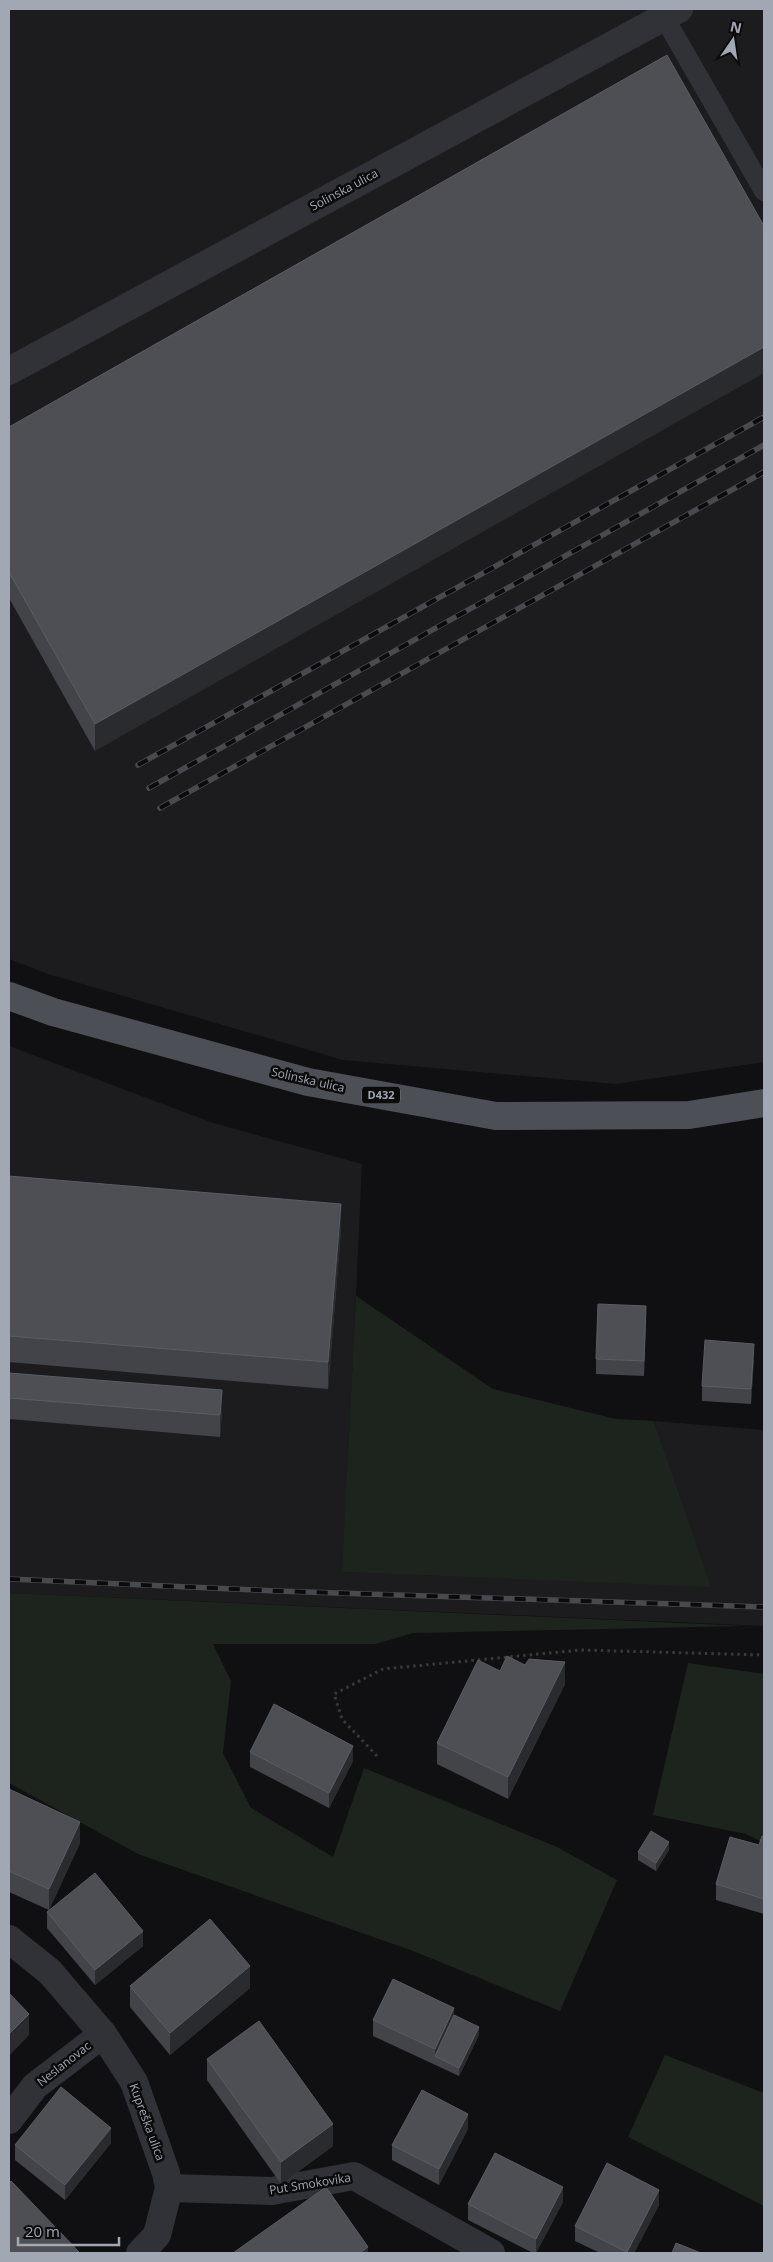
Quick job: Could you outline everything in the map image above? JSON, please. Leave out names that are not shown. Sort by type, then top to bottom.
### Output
[{"type":"main road","name":"Solinska ulica","points":[[9,996],[53,1012],[308,1082],[496,1116],[689,1116],[764,1102]]},
{"type":"street","name":"Solinska ulica","points":[[9,371],[671,13]]},
{"type":"street","name":"Kupreška ulica","points":[[9,1938],[50,1972],[103,2034],[134,2082],[166,2173],[169,2188],[156,2235],[140,2253]]},
{"type":"street","name":"Neslanovac","points":[[9,2120],[35,2086],[103,2034]]},
{"type":"street","name":"Put Smokovika","points":[[169,2188],[272,2191],[354,2176],[491,2253]]},
{"type":"lane","points":[[671,13],[764,191]]},
{"type":"path","points":[[377,1756],[342,1719],[334,1694],[383,1670],[581,1650],[764,1655]]},
{"type":"shaded area","points":[[9,9],[764,9],[764,1062],[616,1084],[343,1060],[48,974],[9,959]]},
{"type":"shaded area","points":[[9,1046],[213,1123],[362,1164],[343,1572],[710,1586],[654,1421],[764,1430],[764,1626],[9,1593]]},
{"type":"shaded area","points":[[356,1296],[493,1389],[616,1419],[654,1421],[711,1587],[342,1572]]},
{"type":"shaded area","points":[[9,1593],[746,1626],[413,1633],[376,1644],[213,1644],[231,1681],[223,1753],[251,1808],[333,1857],[364,1768],[557,1847],[617,1880],[560,2011],[413,1951],[138,1854],[9,1783]]},
{"type":"shaded area","points":[[688,1663],[764,1674],[764,1843],[746,1834],[653,1815]]},
{"type":"shaded area","points":[[665,2055],[764,2093],[764,2206],[628,2137]]},
{"type":"building","points":[[667,55],[764,226],[764,347],[95,724],[9,572],[9,427]]},
{"type":"building","points":[[9,1176],[341,1204],[328,1362],[9,1336]]},
{"type":"building","points":[[598,1304],[646,1306],[644,1361],[596,1359]]},
{"type":"building","points":[[705,1340],[754,1344],[751,1389],[702,1386]]},
{"type":"building","points":[[9,1373],[222,1390],[220,1415],[9,1398]]},
{"type":"building","points":[[507,1656],[525,1665],[529,1659],[565,1662],[508,1777],[437,1743],[478,1660],[500,1671]]},
{"type":"building","points":[[274,1704],[353,1746],[329,1793],[250,1752]]},
{"type":"building","points":[[9,1789],[80,1822],[49,1889],[9,1871]]},
{"type":"building","points":[[651,1831],[669,1842],[656,1863],[638,1852]]},
{"type":"building","points":[[762,1836],[764,1836],[764,1899],[716,1884],[730,1837],[759,1845]]},
{"type":"building","points":[[95,1873],[143,1931],[95,1970],[47,1912]]},
{"type":"building","points":[[210,1919],[250,1966],[170,2033],[130,1986]]},
{"type":"building","points":[[393,1979],[454,2008],[435,2049],[373,2020]]},
{"type":"building","points":[[9,1993],[29,2014],[9,2034]]},
{"type":"building","points":[[454,2015],[479,2027],[459,2068],[435,2056]]},
{"type":"building","points":[[259,2021],[333,2124],[281,2162],[207,2059]]},
{"type":"building","points":[[61,2087],[111,2128],[65,2185],[15,2145]]},
{"type":"building","points":[[422,2090],[468,2114],[439,2169],[392,2145]]},
{"type":"building","points":[[495,2153],[563,2187],[536,2239],[468,2204]]},
{"type":"building","points":[[607,2163],[659,2190],[627,2252],[575,2226]]},
{"type":"building","points":[[11,2181],[80,2253],[9,2253],[9,2183]]},
{"type":"building","points":[[326,2187],[368,2247],[360,2253],[233,2253]]},
{"type":"building","points":[[676,2243],[701,2253],[672,2253]]},
{"type":"railway","points":[[138,765],[764,417]]},
{"type":"railway","points":[[149,788],[764,445]]},
{"type":"railway","points":[[160,808],[764,472]]},
{"type":"railway","points":[[9,1579],[277,1591],[764,1607]]}]
